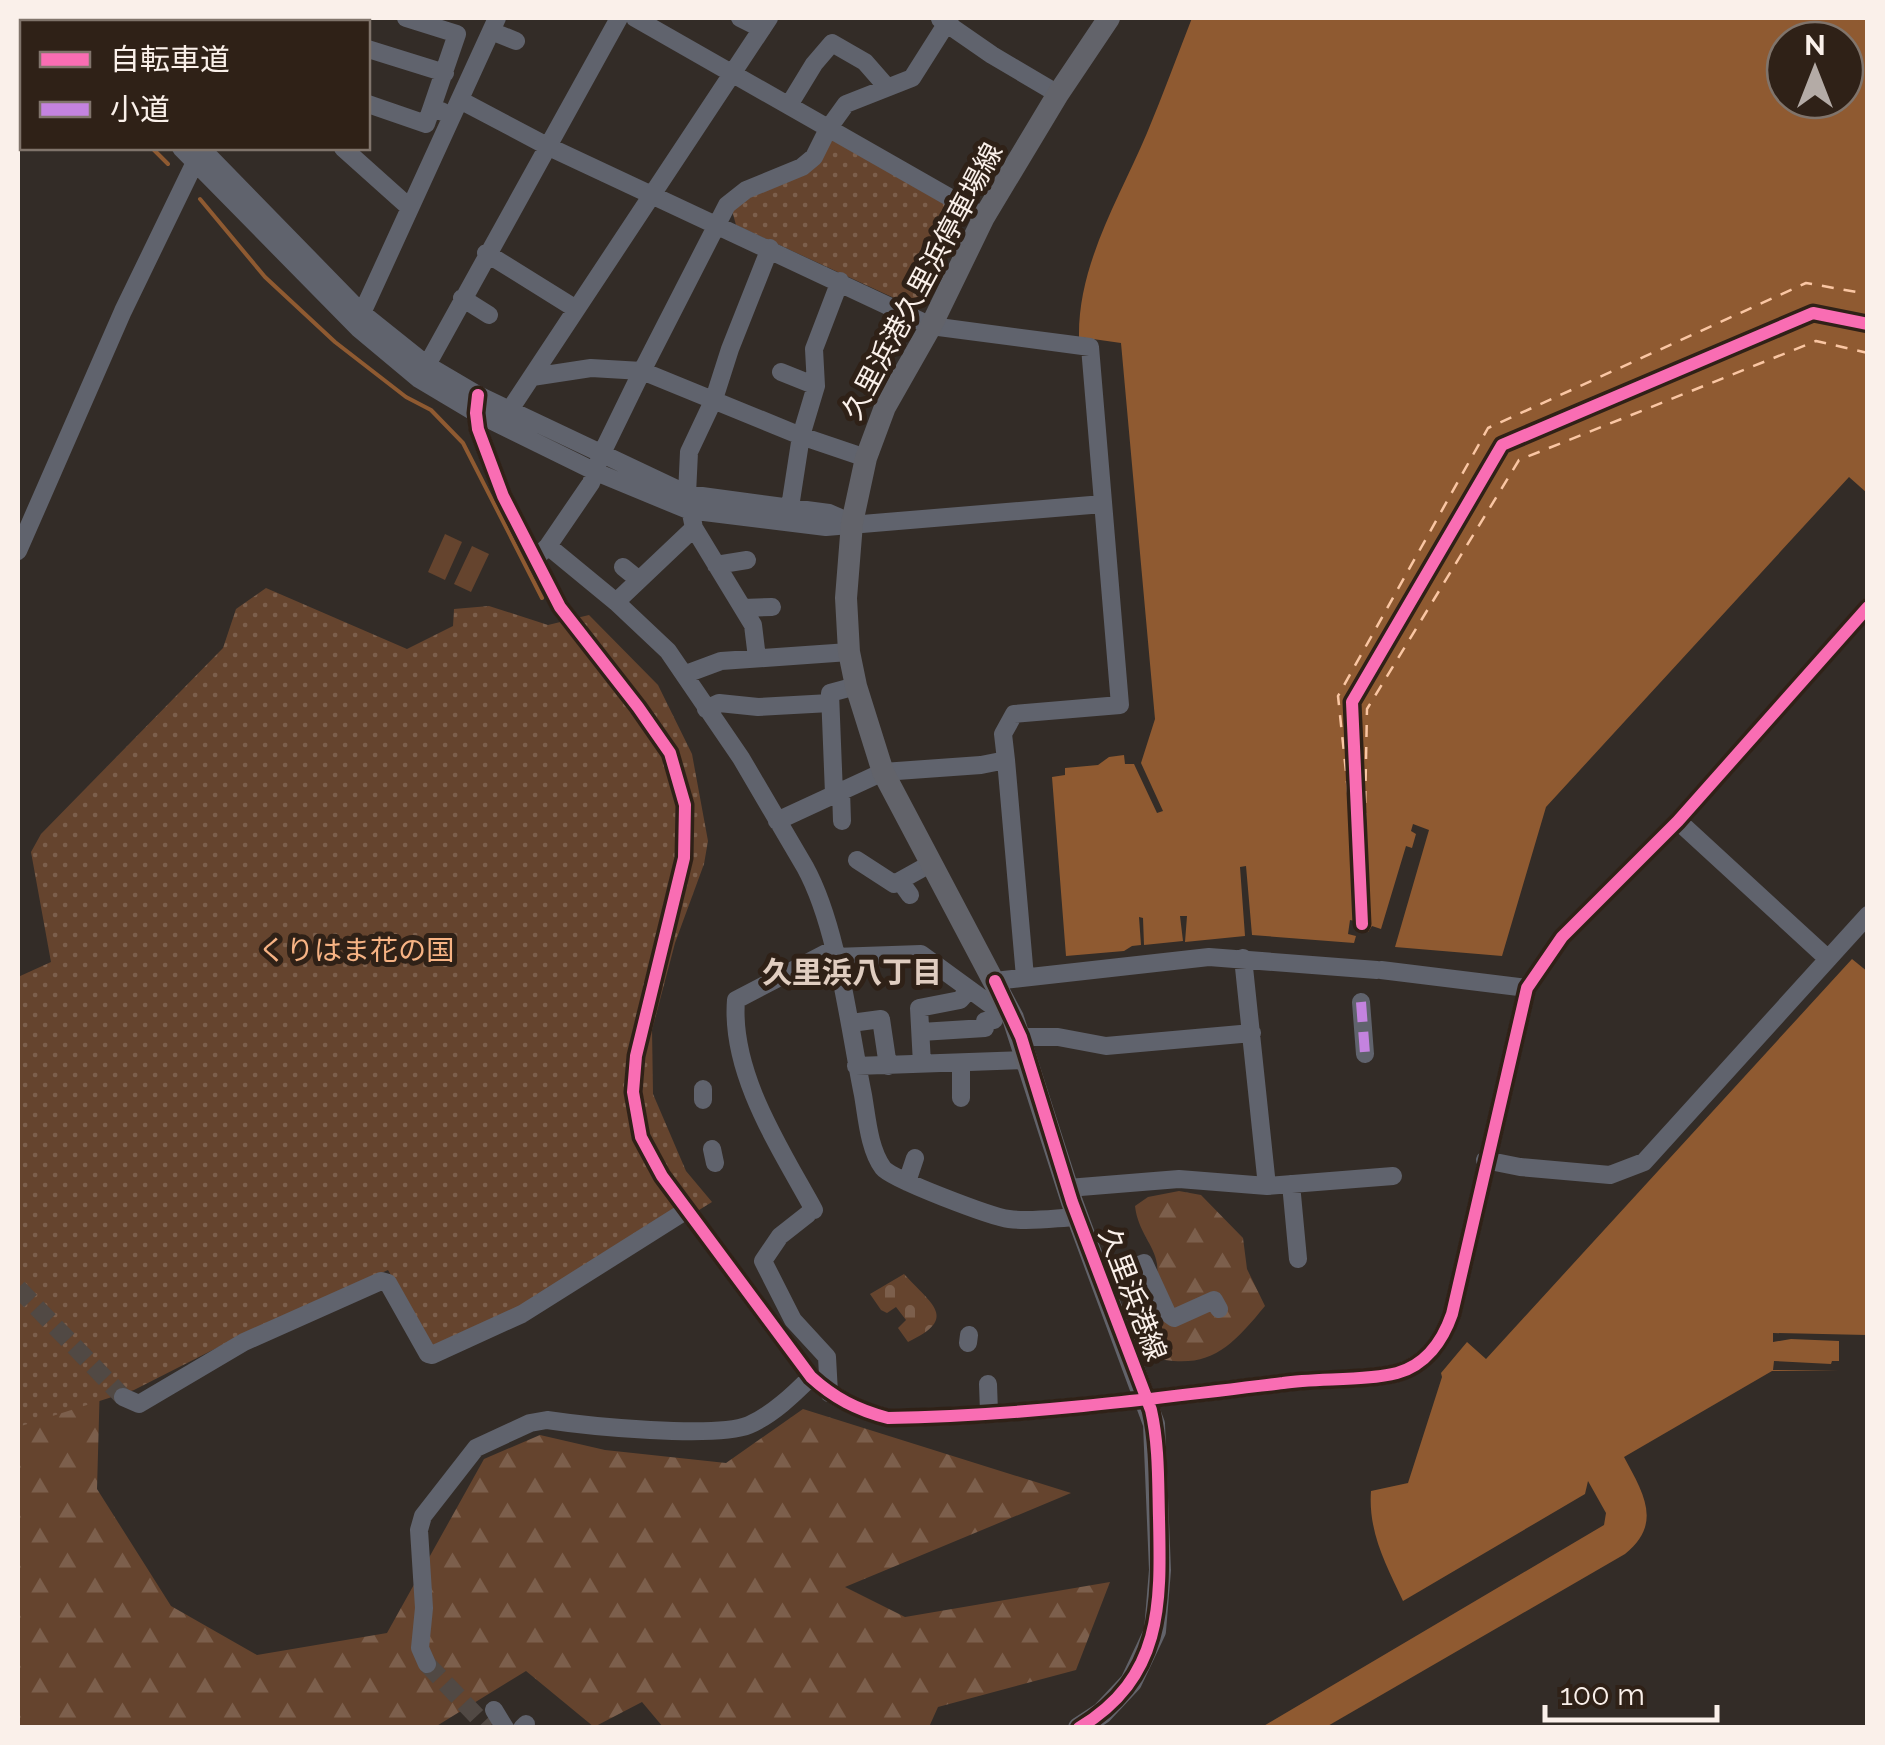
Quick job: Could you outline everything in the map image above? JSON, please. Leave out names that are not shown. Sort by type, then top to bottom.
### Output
[{"type":"main road","name":"久里浜港久里浜停車場線","points":[[999,989],[883,772],[849,652],[846,598],[852,523],[866,458],[885,407],[931,326],[984,217],[1109,18]]},
{"type":"main road","name":"久里浜港線","points":[[999,989],[1021,1036],[1078,1217],[1147,1400],[1157,1445],[1160,1570],[1158,1619],[1152,1642],[1132,1682],[1102,1713],[1079,1728]]},
{"type":"street","points":[[370,105],[426,124],[457,34],[406,18]]},
{"type":"street","points":[[427,365],[619,18]]},
{"type":"street","points":[[634,18],[984,217]]},
{"type":"street","points":[[509,411],[766,24],[740,18]]},
{"type":"street","points":[[542,552],[598,464],[732,199],[802,168],[814,158],[828,128],[846,104],[912,78],[945,19],[992,55],[1058,94]]},
{"type":"street","points":[[362,313],[494,24],[516,41]]},
{"type":"street","points":[[789,105],[832,43],[865,62],[886,86]]},
{"type":"street","points":[[370,50],[444,73]]},
{"type":"street","points":[[432,107],[456,108],[547,146],[931,326],[1090,347],[1120,705],[1014,714],[1004,734],[1025,978]]},
{"type":"street","points":[[345,150],[410,208]]},
{"type":"street","points":[[194,151],[362,313],[477,404],[509,411],[598,464]]},
{"type":"street","points":[[194,151],[358,328],[419,379],[690,511],[826,527],[1104,504]]},
{"type":"street","points":[[18,552],[194,151]]},
{"type":"street","points":[[757,658],[753,626],[690,511],[689,452],[714,400],[770,248]]},
{"type":"street","points":[[486,253],[576,309]]},
{"type":"street","points":[[790,507],[801,436],[816,386],[814,349],[840,281]]},
{"type":"street","points":[[462,298],[489,315]]},
{"type":"street","points":[[532,377],[591,368],[642,371],[801,436],[866,458]]},
{"type":"street","points":[[781,372],[816,386]]},
{"type":"street","points":[[477,404],[485,452],[503,496],[542,552],[572,624],[638,706],[670,753],[680,782],[684,858],[636,1056],[634,1092],[641,1137],[662,1176],[810,1377],[860,1411],[888,1418],[1147,1400],[1397,1373],[1418,1364],[1434,1350],[1452,1314],[1527,988],[1562,937],[1678,820],[1868,607]]},
{"type":"street","points":[[690,511],[790,507],[829,512],[852,523]]},
{"type":"street","points":[[616,602],[639,580],[690,511]]},
{"type":"street","points":[[542,552],[616,602],[668,652],[741,758],[815,885],[850,1023],[873,1147],[884,1171],[1008,1219],[1078,1217]]},
{"type":"street","points":[[716,564],[747,560]]},
{"type":"street","points":[[623,567],[639,580]]},
{"type":"street","points":[[743,608],[772,607]]},
{"type":"street","points":[[686,674],[721,661],[849,652]]},
{"type":"street","points":[[842,820],[830,693],[856,686]]},
{"type":"street","points":[[706,709],[719,702],[758,707],[830,703]]},
{"type":"street","points":[[777,821],[883,772],[1006,760]]},
{"type":"street","points":[[1678,820],[1827,958]]},
{"type":"street","points":[[857,860],[894,884]]},
{"type":"street","points":[[894,884],[930,864]]},
{"type":"street","points":[[894,884],[900,881],[910,895]]},
{"type":"street","points":[[1485,1160],[1610,1175],[1644,1162],[1868,914]]},
{"type":"street","points":[[829,1393],[827,1357],[793,1320],[763,1260],[780,1236],[811,1212],[763,1120],[739,1043],[736,1000],[833,953],[921,954],[990,1005],[999,989],[1025,978],[1209,956],[1379,970],[1527,988]]},
{"type":"street","points":[[1244,958],[1267,1186]]},
{"type":"street","points":[[922,1064],[920,1008],[960,1000],[968,991]]},
{"type":"street","points":[[1361,1002],[1366,1054]]},
{"type":"street","points":[[850,1023],[881,1019],[888,1066]]},
{"type":"street","points":[[921,1032],[985,1028],[984,1021],[994,1020]]},
{"type":"street","points":[[1021,1036],[1058,1037],[1106,1046],[1252,1033]]},
{"type":"street","points":[[856,1066],[1028,1060]]},
{"type":"street","points":[[960,1063],[961,1098]]},
{"type":"street","points":[[907,1182],[915,1158]]},
{"type":"street","points":[[1068,1188],[1179,1179],[1267,1186],[1393,1176]]},
{"type":"street","points":[[1291,1184],[1298,1260]]},
{"type":"street","points":[[123,1396],[139,1404],[244,1342],[381,1281],[388,1283],[428,1354],[432,1354],[522,1314],[688,1210]]},
{"type":"street","points":[[1102,1281],[1144,1264],[1167,1313],[1174,1318],[1214,1300],[1219,1309]]},
{"type":"street","points":[[428,1664],[420,1648],[424,1608],[420,1524],[476,1448],[530,1423],[547,1420],[620,1427],[736,1428],[759,1419],[792,1396],[810,1377]]},
{"type":"street","points":[[988,1384],[989,1412]]},
{"type":"street","points":[[494,1710],[504,1728]]},
{"type":"green space","points":[[835,139],[964,214],[918,309],[736,225],[731,207]]},
{"type":"green space","points":[[445,534],[462,542],[445,580],[428,572]]},
{"type":"green space","points":[[472,546],[489,554],[471,592],[454,584]]},
{"type":"green space","name":"くりはま花の国","points":[[266,588],[407,649],[453,626],[454,609],[489,606],[548,625],[589,615],[658,685],[692,754],[708,841],[652,1030],[653,1094],[686,1171],[712,1202],[527,1317],[433,1347],[388,1270],[256,1328],[134,1390],[18,1427],[18,977],[51,962],[31,852],[41,834],[223,648],[236,609]]},
{"type":"green space","points":[[567,635],[644,722],[664,755],[676,791],[680,828],[678,866],[631,1055],[631,1132],[620,1139],[608,1139],[549,1070],[524,1063],[485,1150],[470,1166],[424,1174],[398,1171],[374,1160],[335,1161],[323,1174],[318,1193],[338,1245],[337,1271],[314,1288],[100,1381],[97,1489],[171,1606],[257,1655],[387,1633],[484,1459],[540,1435],[605,1450],[726,1463],[803,1409],[1071,1493],[845,1587],[905,1617],[1110,1582],[1076,1670],[938,1707],[929,1727],[663,1727],[642,1702],[594,1727],[526,1671],[435,1727],[18,1728],[18,1033],[54,1014],[63,999],[57,943],[37,872],[36,861],[42,846],[232,650],[254,641],[294,638],[335,672],[268,826],[233,875],[232,903],[244,931],[273,955],[311,968],[371,976],[406,953],[413,933],[407,811],[423,696],[431,670],[449,666],[466,669],[488,686],[493,694],[481,770],[489,778],[511,780],[524,772],[526,689],[532,659],[542,646]]},
{"type":"green space","points":[[1179,1191],[1201,1195],[1243,1238],[1247,1269],[1265,1306],[1227,1346],[1201,1359],[1185,1361],[1146,1356],[1144,1332],[1156,1287],[1157,1264],[1135,1206],[1148,1197]]},
{"type":"green space","points":[[904,1274],[931,1303],[937,1318],[933,1326],[908,1342],[898,1328],[906,1320],[896,1307],[887,1313],[881,1310],[870,1294]]},
{"type":"shaded area","points":[[1192,18],[1867,18],[1867,493],[1849,477],[1546,807],[1502,956],[1395,947],[1429,830],[1413,824],[1411,831],[1416,834],[1412,848],[1406,846],[1381,929],[1372,926],[1368,932],[1369,926],[1361,924],[1359,930],[1359,922],[1350,920],[1348,934],[1356,936],[1354,943],[1252,935],[1246,866],[1240,867],[1245,936],[1185,942],[1187,916],[1180,916],[1183,941],[1144,945],[1143,918],[1139,917],[1141,945],[1124,951],[1066,956],[1052,777],[1065,775],[1065,768],[1098,765],[1109,757],[1124,755],[1125,764],[1134,764],[1157,813],[1163,811],[1141,763],[1155,719],[1121,343],[1079,337],[1080,310],[1093,258]]},
{"type":"shaded area","points":[[1852,959],[1868,972],[1867,1335],[1773,1333],[1773,1342],[1839,1341],[1839,1361],[1774,1361],[1773,1370],[1839,1371],[1772,1371],[1624,1457],[1643,1494],[1647,1519],[1644,1531],[1625,1554],[1326,1727],[1262,1727],[1604,1525],[1606,1513],[1588,1481],[1585,1494],[1403,1601],[1375,1534],[1371,1491],[1408,1483],[1441,1373],[1467,1342],[1486,1359]]},
{"type":"waterway","points":[[154,150],[168,164]]},
{"type":"waterway","points":[[200,199],[265,277],[335,342],[406,397],[431,410],[463,443],[542,598]]},
{"type":"ferry route","points":[[1362,924],[1338,696],[1488,428],[1806,283],[1868,294]]},
{"type":"ferry route","points":[[1361,898],[1352,702],[1502,445],[1813,313],[1868,324]]},
{"type":"ferry route","points":[[1363,913],[1367,709],[1519,460],[1816,341],[1868,353]]},
{"type":"tunnel","points":[[18,1288],[123,1397]]},
{"type":"tunnel","points":[[427,1664],[488,1728]]},
{"type":"marked path","points":[[1361,1002],[1365,1054]]},
{"type":"cycle path","points":[[1362,924],[1352,702],[1502,445],[1813,313],[1868,324]]},
{"type":"cycle path","points":[[478,395],[478,429],[503,496],[560,607],[670,753],[685,805],[684,858],[636,1056],[633,1092],[641,1137],[662,1176],[811,1377],[846,1402],[888,1418],[1036,1410],[1296,1381],[1371,1377],[1397,1373],[1425,1358],[1444,1333],[1452,1314],[1527,988],[1562,937],[1678,821],[1868,607]]},
{"type":"cycle path","points":[[995,981],[1021,1037],[1072,1202],[1151,1410],[1155,1437],[1159,1580],[1151,1636],[1142,1662],[1127,1686],[1107,1708],[1079,1728]]},
{"type":"district","name":"久里浜八丁目","points":[[852,973]]}]
